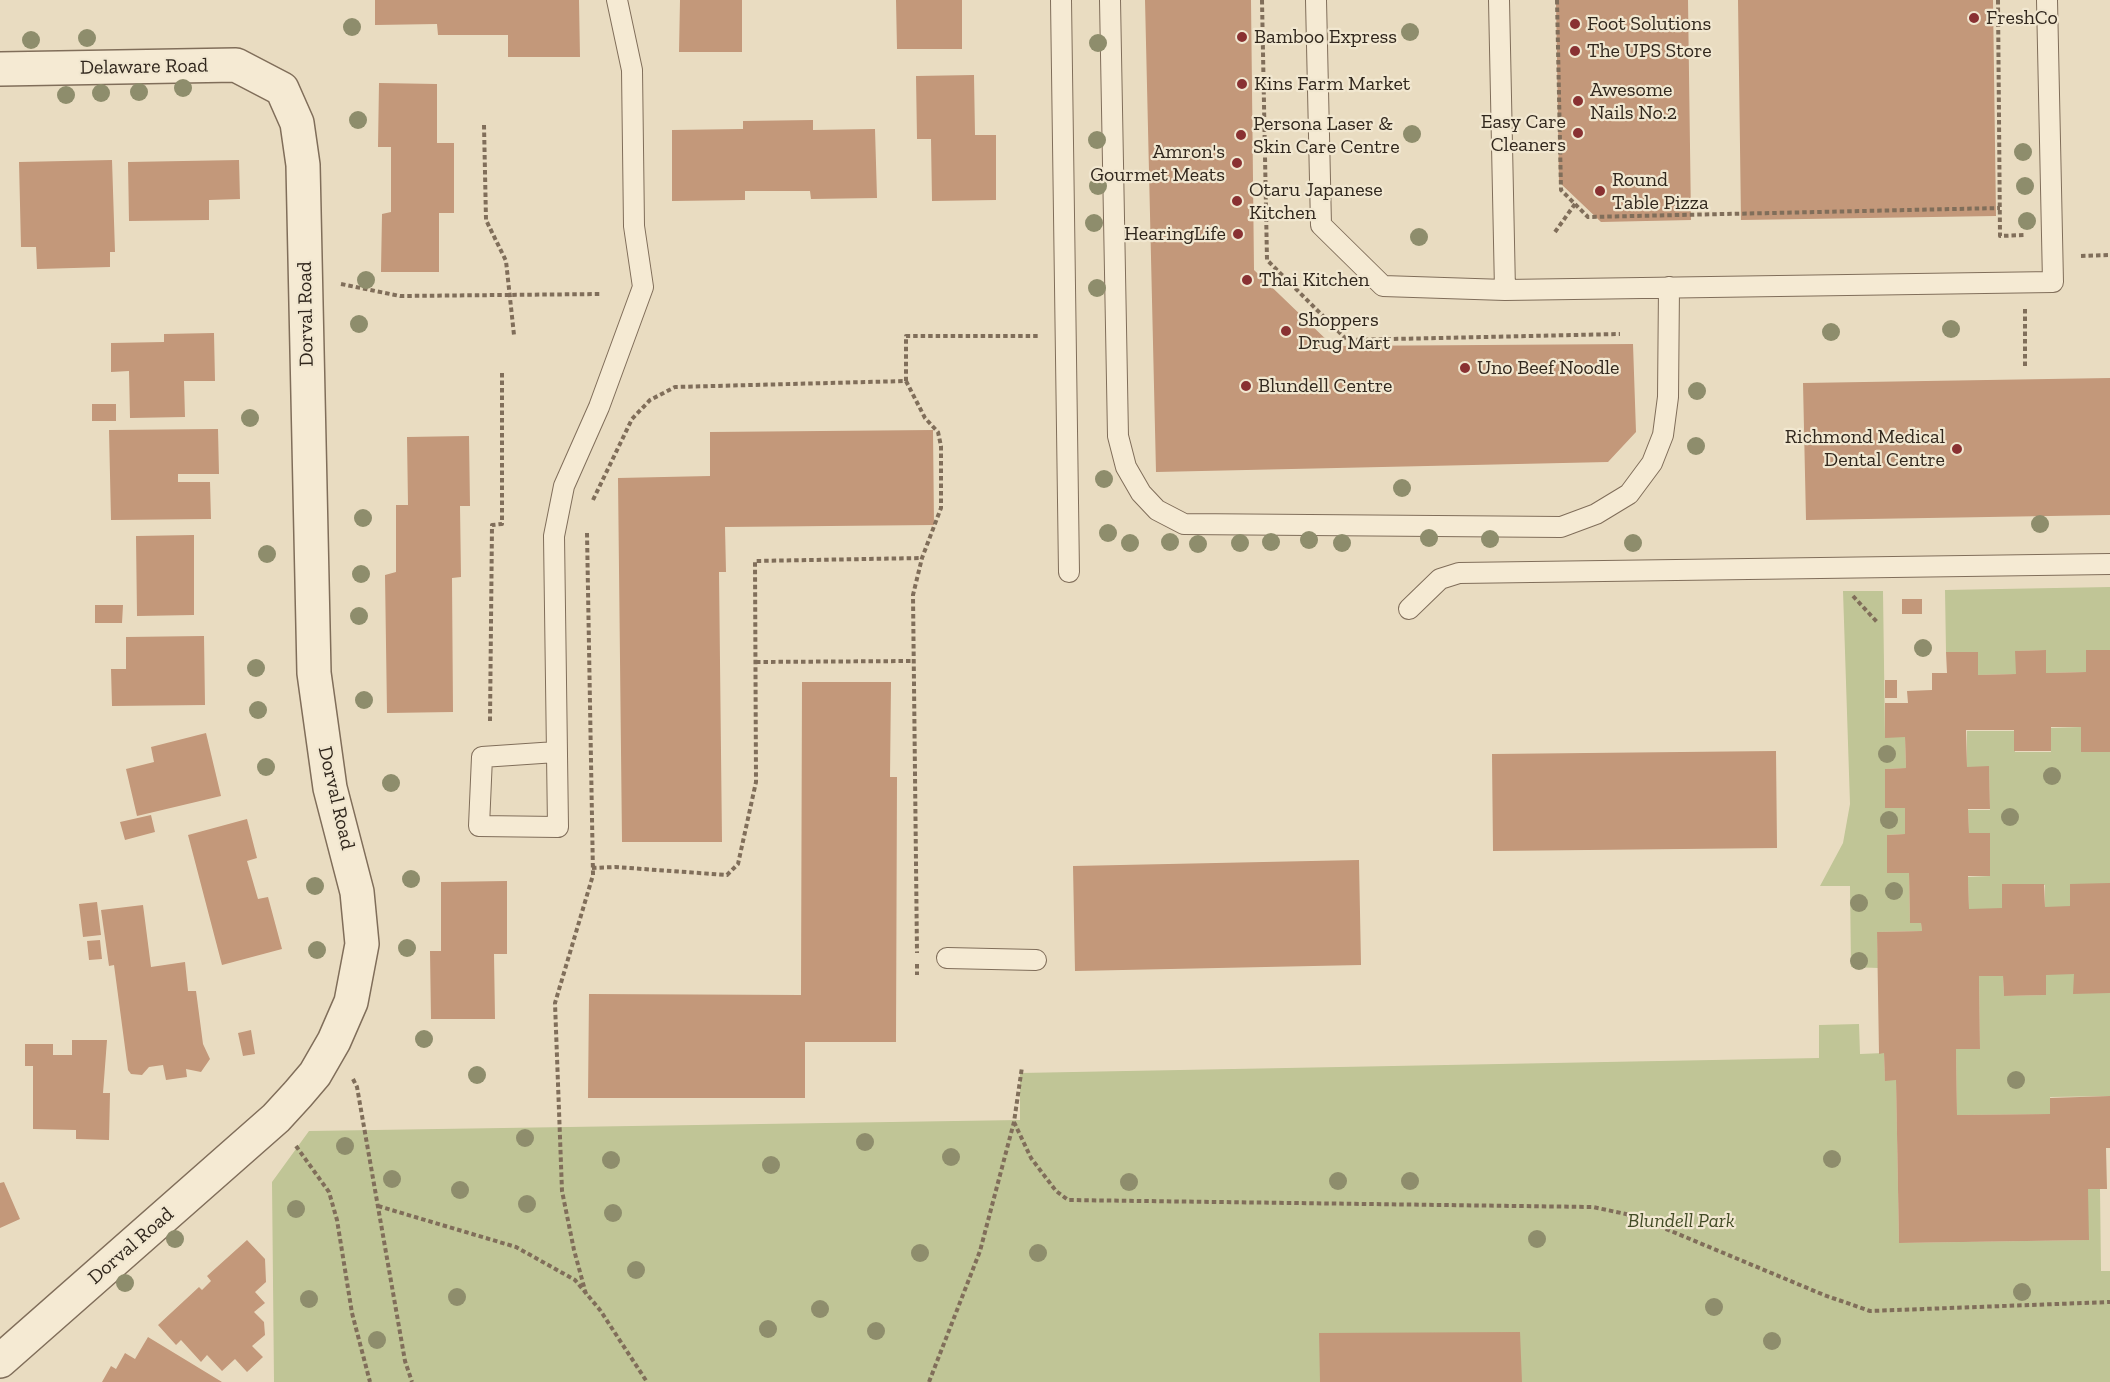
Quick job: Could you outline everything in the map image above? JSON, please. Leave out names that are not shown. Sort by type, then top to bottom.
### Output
[{"type":"street","name":"Delaware Road","points":[[0,69],[236,65],[282,89]]},
{"type":"street","name":"Dorval Road","points":[[0,1361],[276,1118],[315,1074],[334,1041],[351,1002],[362,944],[357,892],[330,788],[314,673],[303,165],[297,123],[282,89]]},
{"type":"lane","points":[[556,752],[482,757],[479,826],[558,827],[554,536],[564,486],[599,407],[643,287],[634,226],[632,70],[617,0]]},
{"type":"lane","points":[[1061,0],[1069,572]]},
{"type":"lane","points":[[1110,0],[1118,436],[1126,467],[1141,493],[1157,510],[1184,524],[1561,527],[1596,514],[1629,494],[1652,463],[1663,435],[1668,397],[1669,287]]},
{"type":"lane","points":[[1316,0],[1321,225],[1383,286],[1505,290],[2053,282],[2047,0]]},
{"type":"lane","points":[[1499,0],[1505,290]]},
{"type":"lane","points":[[1409,609],[1440,579],[1460,573],[2110,564]]},
{"type":"lane","points":[[947,958],[1036,960]]},
{"type":"path","points":[[1557,0],[1561,190],[1588,217],[2000,208]]},
{"type":"path","points":[[1998,0],[2000,236],[2034,235]]},
{"type":"path","points":[[484,124],[486,220],[506,261],[514,335]]},
{"type":"path","points":[[1555,232],[1575,204]]},
{"type":"path","points":[[2075,256],[2110,255]]},
{"type":"path","points":[[331,282],[400,296],[601,294]]},
{"type":"path","points":[[2025,302],[2025,369]]},
{"type":"path","points":[[917,975],[913,595],[922,558],[941,508],[941,446],[938,432],[925,418],[906,381],[906,336],[1043,336]]},
{"type":"path","points":[[490,721],[492,525],[502,524],[502,372]]},
{"type":"path","points":[[589,507],[632,419],[650,400],[675,387],[906,381]]},
{"type":"path","points":[[586,1294],[562,1191],[555,1003],[592,868],[587,525]]},
{"type":"path","points":[[592,868],[615,867],[727,875],[738,864],[756,782],[755,561],[922,558]]},
{"type":"path","points":[[1852,595],[1878,623]]},
{"type":"path","points":[[756,662],[912,661]]},
{"type":"path","points":[[334,1041],[357,1087],[405,1361],[412,1382]]},
{"type":"path","points":[[928,1382],[980,1251],[1014,1122],[1022,1067]]},
{"type":"path","points":[[276,1118],[329,1192],[337,1220],[352,1313],[370,1382]]},
{"type":"path","points":[[1014,1122],[1031,1158],[1056,1191],[1068,1200],[1593,1207],[1635,1216],[1824,1295],[1870,1311],[2110,1302]]},
{"type":"path","points":[[378,1206],[516,1247],[575,1280],[648,1382]]},
{"type":"green space","points":[[2110,587],[2110,650],[2086,651],[2086,672],[2046,673],[2046,650],[2016,651],[2016,674],[1978,675],[1978,652],[1946,652],[1945,590]]},
{"type":"green space","points":[[1843,591],[1883,591],[1885,737],[1905,737],[1906,768],[1885,769],[1885,808],[1905,808],[1905,834],[1887,835],[1887,872],[1909,873],[1910,923],[1921,923],[1922,931],[1877,932],[1878,968],[1851,967],[1850,886],[1820,886],[1843,843],[1850,804]]},
{"type":"green space","points":[[2081,727],[2082,752],[2110,752],[2110,884],[2070,908],[2045,907],[2045,885],[2002,885],[2002,909],[1969,909],[1968,877],[1990,876],[1990,834],[1969,834],[1968,810],[1990,810],[1989,767],[1967,768],[1967,731],[2014,731],[2015,752],[2051,752],[2051,728]]},
{"type":"green space","points":[[2046,974],[2074,974],[2074,993],[2110,993],[2110,1096],[2050,1097],[2050,1114],[1957,1115],[1956,1049],[1980,1048],[1979,976],[2003,976],[2004,996],[2046,995]]},
{"type":"green space","name":"Blundell Park","points":[[1859,1024],[1860,1054],[1884,1053],[1885,1080],[1896,1080],[1899,1243],[2088,1240],[2088,1189],[2100,1189],[2101,1271],[2110,1271],[2110,1382],[274,1382],[272,1182],[309,1131],[1020,1120],[1020,1073],[1819,1058],[1819,1025]]},
{"type":"building","points":[[375,0],[579,0],[580,57],[508,57],[508,35],[438,35],[437,24],[375,25]]},
{"type":"building","points":[[680,0],[742,0],[742,52],[679,52]]},
{"type":"building","points":[[896,0],[962,0],[962,49],[897,49]]},
{"type":"building","points":[[1145,0],[1251,0],[1254,270],[1333,346],[1633,344],[1636,432],[1608,462],[1156,472]]},
{"type":"building","points":[[1556,0],[1688,0],[1691,220],[1601,222],[1559,182]]},
{"type":"building","points":[[1738,0],[1993,0],[1996,216],[1741,220]]},
{"type":"building","points":[[974,75],[975,135],[996,135],[996,200],[932,201],[931,139],[917,139],[916,76]]},
{"type":"building","points":[[379,83],[437,84],[437,143],[454,143],[454,213],[439,213],[439,272],[381,272],[382,214],[391,212],[391,147],[378,147]]},
{"type":"building","points":[[813,120],[813,130],[875,129],[877,198],[811,199],[810,191],[745,191],[745,200],[672,201],[672,130],[743,129],[743,121]]},
{"type":"building","points":[[112,160],[115,252],[110,252],[110,267],[37,269],[36,247],[21,247],[19,162]]},
{"type":"building","points":[[239,160],[240,199],[209,200],[209,220],[129,221],[128,162]]},
{"type":"building","points":[[214,333],[215,381],[184,381],[185,417],[130,418],[129,371],[111,372],[111,343],[164,342],[164,334]]},
{"type":"building","name":"Richmond Medical Dental Centre","points":[[2110,378],[2110,515],[1806,520],[1803,383]]},
{"type":"building","points":[[92,404],[116,404],[116,421],[92,421]]},
{"type":"building","points":[[218,429],[219,474],[178,474],[178,482],[210,482],[211,519],[111,520],[109,430]]},
{"type":"building","points":[[933,430],[934,525],[725,527],[726,572],[719,572],[722,842],[622,842],[618,478],[710,476],[710,432]]},
{"type":"building","points":[[469,436],[470,506],[460,506],[461,577],[452,578],[453,712],[387,713],[385,575],[396,572],[396,505],[408,505],[407,437]]},
{"type":"building","points":[[194,535],[194,615],[137,616],[136,536]]},
{"type":"building","points":[[1902,599],[1922,599],[1922,614],[1902,614]]},
{"type":"building","points":[[95,605],[123,605],[122,623],[95,623]]},
{"type":"building","points":[[204,636],[205,705],[112,706],[111,669],[126,669],[126,637]]},
{"type":"building","points":[[2046,650],[2046,673],[2086,672],[2086,650],[2110,650],[2110,752],[2081,752],[2081,727],[2051,727],[2051,751],[2014,751],[2014,730],[1966,730],[1967,767],[1989,766],[1990,809],[1968,809],[1969,833],[1990,833],[1990,876],[1968,876],[1969,909],[2002,908],[2002,884],[2044,884],[2045,907],[2070,906],[2070,884],[2110,883],[2110,993],[2073,994],[2074,974],[2046,975],[2046,995],[2004,996],[2003,976],[1979,976],[1980,1049],[1956,1049],[1957,1115],[2050,1114],[2050,1098],[2110,1096],[2110,1148],[2106,1148],[2107,1189],[2088,1189],[2089,1240],[1899,1243],[1896,1080],[1885,1081],[1884,1053],[1879,1054],[1877,932],[1922,931],[1921,923],[1910,923],[1909,873],[1887,873],[1887,835],[1905,834],[1905,808],[1885,808],[1885,769],[1906,768],[1905,737],[1885,738],[1885,703],[1908,703],[1907,691],[1932,690],[1932,673],[1947,673],[1946,652],[1978,652],[1978,675],[2016,674],[2015,651]]},
{"type":"building","points":[[1885,680],[1897,680],[1897,698],[1885,698]]},
{"type":"building","points":[[802,682],[891,682],[890,777],[897,777],[896,1042],[805,1042],[805,1098],[588,1098],[589,994],[801,995]]},
{"type":"building","points":[[206,733],[221,796],[137,816],[126,769],[154,762],[151,747]]},
{"type":"building","points":[[1776,751],[1777,848],[1493,851],[1492,754]]},
{"type":"building","points":[[151,815],[155,832],[125,840],[120,822]]},
{"type":"building","points":[[247,819],[257,858],[247,861],[258,899],[268,897],[282,949],[222,965],[188,835]]},
{"type":"building","points":[[1359,860],[1361,965],[1075,971],[1073,866]]},
{"type":"building","points":[[507,881],[507,954],[494,954],[495,1019],[431,1019],[430,951],[441,951],[441,882]]},
{"type":"building","points":[[97,902],[101,935],[83,937],[79,904]]},
{"type":"building","points":[[143,905],[151,967],[185,962],[188,991],[196,991],[203,1044],[210,1059],[201,1072],[186,1069],[187,1077],[166,1080],[163,1065],[149,1067],[142,1075],[131,1074],[128,1070],[114,965],[109,966],[101,910]]},
{"type":"building","points":[[100,940],[102,959],[89,960],[87,941]]},
{"type":"building","points":[[251,1030],[255,1054],[243,1056],[238,1033]]},
{"type":"building","points":[[72,1040],[107,1040],[103,1093],[110,1093],[109,1140],[76,1139],[76,1130],[33,1129],[33,1066],[25,1066],[25,1044],[53,1044],[53,1055],[72,1055]]},
{"type":"building","points":[[4,1182],[20,1219],[0,1228],[0,1183]]},
{"type":"building","points":[[247,1240],[265,1259],[266,1282],[255,1292],[265,1303],[254,1312],[264,1322],[265,1335],[252,1346],[263,1357],[247,1372],[235,1359],[222,1371],[207,1355],[201,1362],[181,1340],[176,1345],[158,1325],[199,1287],[202,1290],[211,1281],[207,1276]]},
{"type":"building","points":[[1520,1332],[1522,1382],[1320,1382],[1319,1333]]},
{"type":"building","points":[[148,1337],[222,1382],[102,1382],[111,1366],[116,1369],[125,1353],[135,1359]]},
{"type":"place","name":"FreshCo","points":[[1974,18]]},
{"type":"place","name":"Foot Solutions","points":[[1575,24]]},
{"type":"place","name":"Bamboo Express","points":[[1242,37]]},
{"type":"place","name":"The UPS Store","points":[[1575,51]]},
{"type":"place","name":"Kins Farm Market","points":[[1242,84]]},
{"type":"place","name":"Awesome Nails No.2","points":[[1578,101]]},
{"type":"place","name":"Easy Care Cleaners","points":[[1578,133]]},
{"type":"place","name":"Persona Laser & Skin Care Centre","points":[[1241,135]]},
{"type":"place","name":"Amron's Gourmet Meats","points":[[1237,163]]},
{"type":"place","name":"Round Table Pizza","points":[[1600,191]]},
{"type":"place","name":"Otaru Japanese Kitchen","points":[[1237,201]]},
{"type":"place","name":"HearingLife","points":[[1238,234]]},
{"type":"place","name":"Thai Kitchen","points":[[1247,280]]},
{"type":"place","name":"Shoppers Drug Mart","points":[[1286,331]]},
{"type":"place","name":"Uno Beef Noodle","points":[[1465,368]]},
{"type":"place","name":"Blundell Centre","points":[[1246,386]]},
{"type":"place","name":"Richmond Medical Dental Centre","points":[[1957,449]]}]
